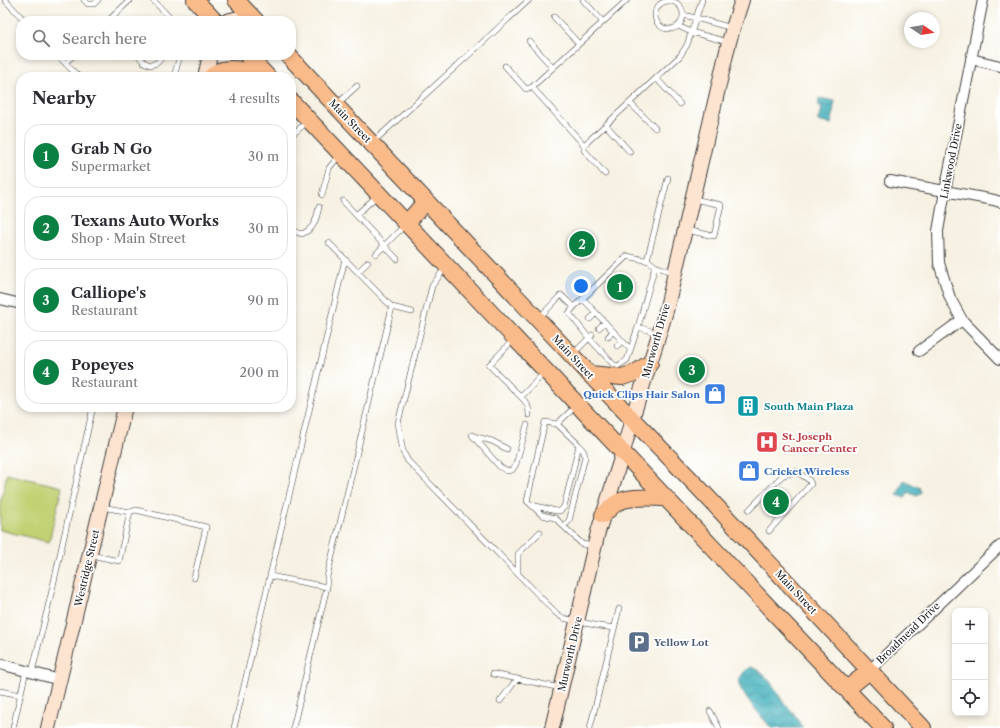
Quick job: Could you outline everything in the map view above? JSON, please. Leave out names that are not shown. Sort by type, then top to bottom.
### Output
[{"type":"main road","points":[[195,0],[210,16]]},
{"type":"main road","points":[[236,0],[251,16]]},
{"type":"main road","points":[[252,60],[263,72]]},
{"type":"main road","name":"Main Street","points":[[293,60],[705,495],[923,728]]},
{"type":"main road","points":[[216,72],[224,69],[235,68],[250,72]]},
{"type":"main road","points":[[296,107],[883,728]]},
{"type":"main road","points":[[406,224],[426,201]]},
{"type":"main road","points":[[589,374],[622,377],[635,373],[650,363]]},
{"type":"main road","points":[[603,515],[616,503],[627,499],[666,498]]},
{"type":"main road","points":[[847,689],[869,671]]},
{"type":"street","name":"Murworth Drive","points":[[552,728],[603,515],[666,311],[729,42],[742,0]]},
{"type":"street","name":"Linkwood Drive","points":[[983,0],[938,231],[940,263],[950,298],[962,320],[1000,360]]},
{"type":"street","points":[[971,59],[1000,66]]},
{"type":"street","points":[[205,72],[209,60]]},
{"type":"street","points":[[890,181],[1000,202]]},
{"type":"street","points":[[0,299],[16,303]]},
{"type":"street","points":[[919,350],[962,320]]},
{"type":"street","name":"Westridge Street","points":[[48,728],[124,412]]},
{"type":"street","name":"Broadmead Drive","points":[[869,671],[1000,546]]},
{"type":"street","points":[[0,664],[60,680]]},
{"type":"lane","points":[[5,0],[20,16]]},
{"type":"lane","points":[[84,0],[88,4],[94,4],[98,0]]},
{"type":"lane","points":[[113,16],[130,0]]},
{"type":"lane","points":[[153,0],[169,16]]},
{"type":"lane","points":[[372,143],[529,0]]},
{"type":"lane","points":[[583,0],[603,22]]},
{"type":"lane","points":[[505,66],[526,89],[532,87],[627,0]]},
{"type":"lane","points":[[584,145],[680,56],[687,45],[702,0]]},
{"type":"lane","points":[[672,1],[680,6],[683,15],[678,26],[669,30],[660,27],[657,24],[654,14],[658,6],[662,3],[672,1]]},
{"type":"lane","points":[[683,15],[733,28]]},
{"type":"lane","points":[[554,17],[579,44]]},
{"type":"lane","points":[[678,26],[691,32],[729,42]]},
{"type":"lane","points":[[529,41],[553,68]]},
{"type":"lane","points":[[62,60],[74,72]]},
{"type":"lane","points":[[65,63],[68,60]]},
{"type":"lane","points":[[142,60],[150,65],[157,63],[160,60]]},
{"type":"lane","points":[[175,72],[179,60]]},
{"type":"lane","points":[[656,78],[680,104]]},
{"type":"lane","points":[[336,106],[357,86]]},
{"type":"lane","points":[[532,87],[584,145],[584,150],[606,174]]},
{"type":"lane","points":[[630,103],[654,128]]},
{"type":"lane","points":[[296,133],[309,121]]},
{"type":"lane","points":[[606,125],[630,152]]},
{"type":"lane","points":[[322,195],[329,168],[341,154]]},
{"type":"lane","points":[[646,260],[668,178]]},
{"type":"lane","points":[[356,215],[378,194]]},
{"type":"lane","points":[[685,229],[714,236],[721,205],[692,198]]},
{"type":"lane","points":[[343,201],[397,259]]},
{"type":"lane","points":[[296,232],[302,234],[308,232],[312,228],[316,221],[319,207]]},
{"type":"lane","points":[[376,254],[406,224]]},
{"type":"lane","points":[[329,243],[392,307],[412,312]]},
{"type":"lane","points":[[654,266],[627,360],[618,366],[613,364],[608,355],[569,313],[628,256],[649,261],[654,266],[674,274]]},
{"type":"lane","points":[[234,728],[345,259]]},
{"type":"lane","points":[[358,272],[368,262]]},
{"type":"lane","points":[[446,266],[432,286],[398,423],[403,452],[408,461],[557,614],[563,618],[614,628]]},
{"type":"lane","points":[[537,319],[562,295],[574,307]]},
{"type":"lane","points":[[583,299],[630,349]]},
{"type":"lane","points":[[293,728],[327,587],[327,577],[392,307]]},
{"type":"lane","points":[[590,319],[596,313]]},
{"type":"lane","points":[[599,328],[605,322]]},
{"type":"lane","points":[[638,326],[659,333]]},
{"type":"lane","points":[[608,337],[613,331]]},
{"type":"lane","points":[[572,355],[591,337]]},
{"type":"lane","points":[[515,338],[489,365],[527,403],[529,407],[529,414]]},
{"type":"lane","points":[[617,346],[622,341]]},
{"type":"lane","points":[[521,397],[546,372]]},
{"type":"lane","points":[[557,424],[577,404]]},
{"type":"lane","points":[[13,728],[20,695],[29,672],[53,586],[92,412]]},
{"type":"lane","points":[[564,526],[569,521],[585,457],[584,452],[579,445],[557,424],[545,422],[527,501],[542,515],[556,518],[564,526],[582,544],[595,546]]},
{"type":"lane","points":[[507,449],[492,441],[472,435],[500,467],[507,471],[512,470],[516,464],[526,425]]},
{"type":"lane","points":[[531,504],[556,511],[560,511],[564,507],[579,445]]},
{"type":"lane","points":[[749,510],[782,476],[796,471],[809,480],[811,484],[769,531]]},
{"type":"lane","points":[[101,506],[130,512],[136,510],[206,527],[194,578]]},
{"type":"lane","points":[[90,555],[119,561],[130,512]]},
{"type":"lane","points":[[518,574],[518,554],[540,532]]},
{"type":"lane","points":[[270,576],[327,587]]},
{"type":"lane","points":[[590,728],[619,609]]},
{"type":"lane","points":[[493,674],[562,688]]},
{"type":"lane","points":[[500,701],[517,679]]},
{"type":"lane","points":[[0,691],[20,695]]},
{"type":"lane","points":[[710,711],[719,728]]},
{"type":"green space","points":[[7,474],[62,487],[49,542],[0,530],[0,504]]},
{"type":"water","points":[[819,98],[835,101],[831,124],[818,121],[822,106],[818,107]]},
{"type":"water","points":[[904,480],[920,488],[920,494],[916,496],[908,492],[905,498],[897,495]]},
{"type":"water","points":[[751,667],[762,673],[767,678],[784,703],[793,712],[803,728],[771,728],[740,688],[739,678]]},
{"type":"place","name":"Texans Auto Works","points":[[582,244]]},
{"type":"place","name":"Grab N Go","points":[[620,287]]},
{"type":"place","name":"Calliope's","points":[[692,370]]},
{"type":"place","name":"Quick Clips Hair Salon","points":[[715,394]]},
{"type":"place","name":"South Main Plaza","points":[[748,406]]},
{"type":"place","name":"St. Joseph Cancer Center","points":[[767,442]]},
{"type":"place","name":"Cricket Wireless","points":[[749,471]]},
{"type":"place","name":"Popeyes","points":[[776,502]]},
{"type":"place","name":"Yellow Lot","points":[[639,642]]}]
